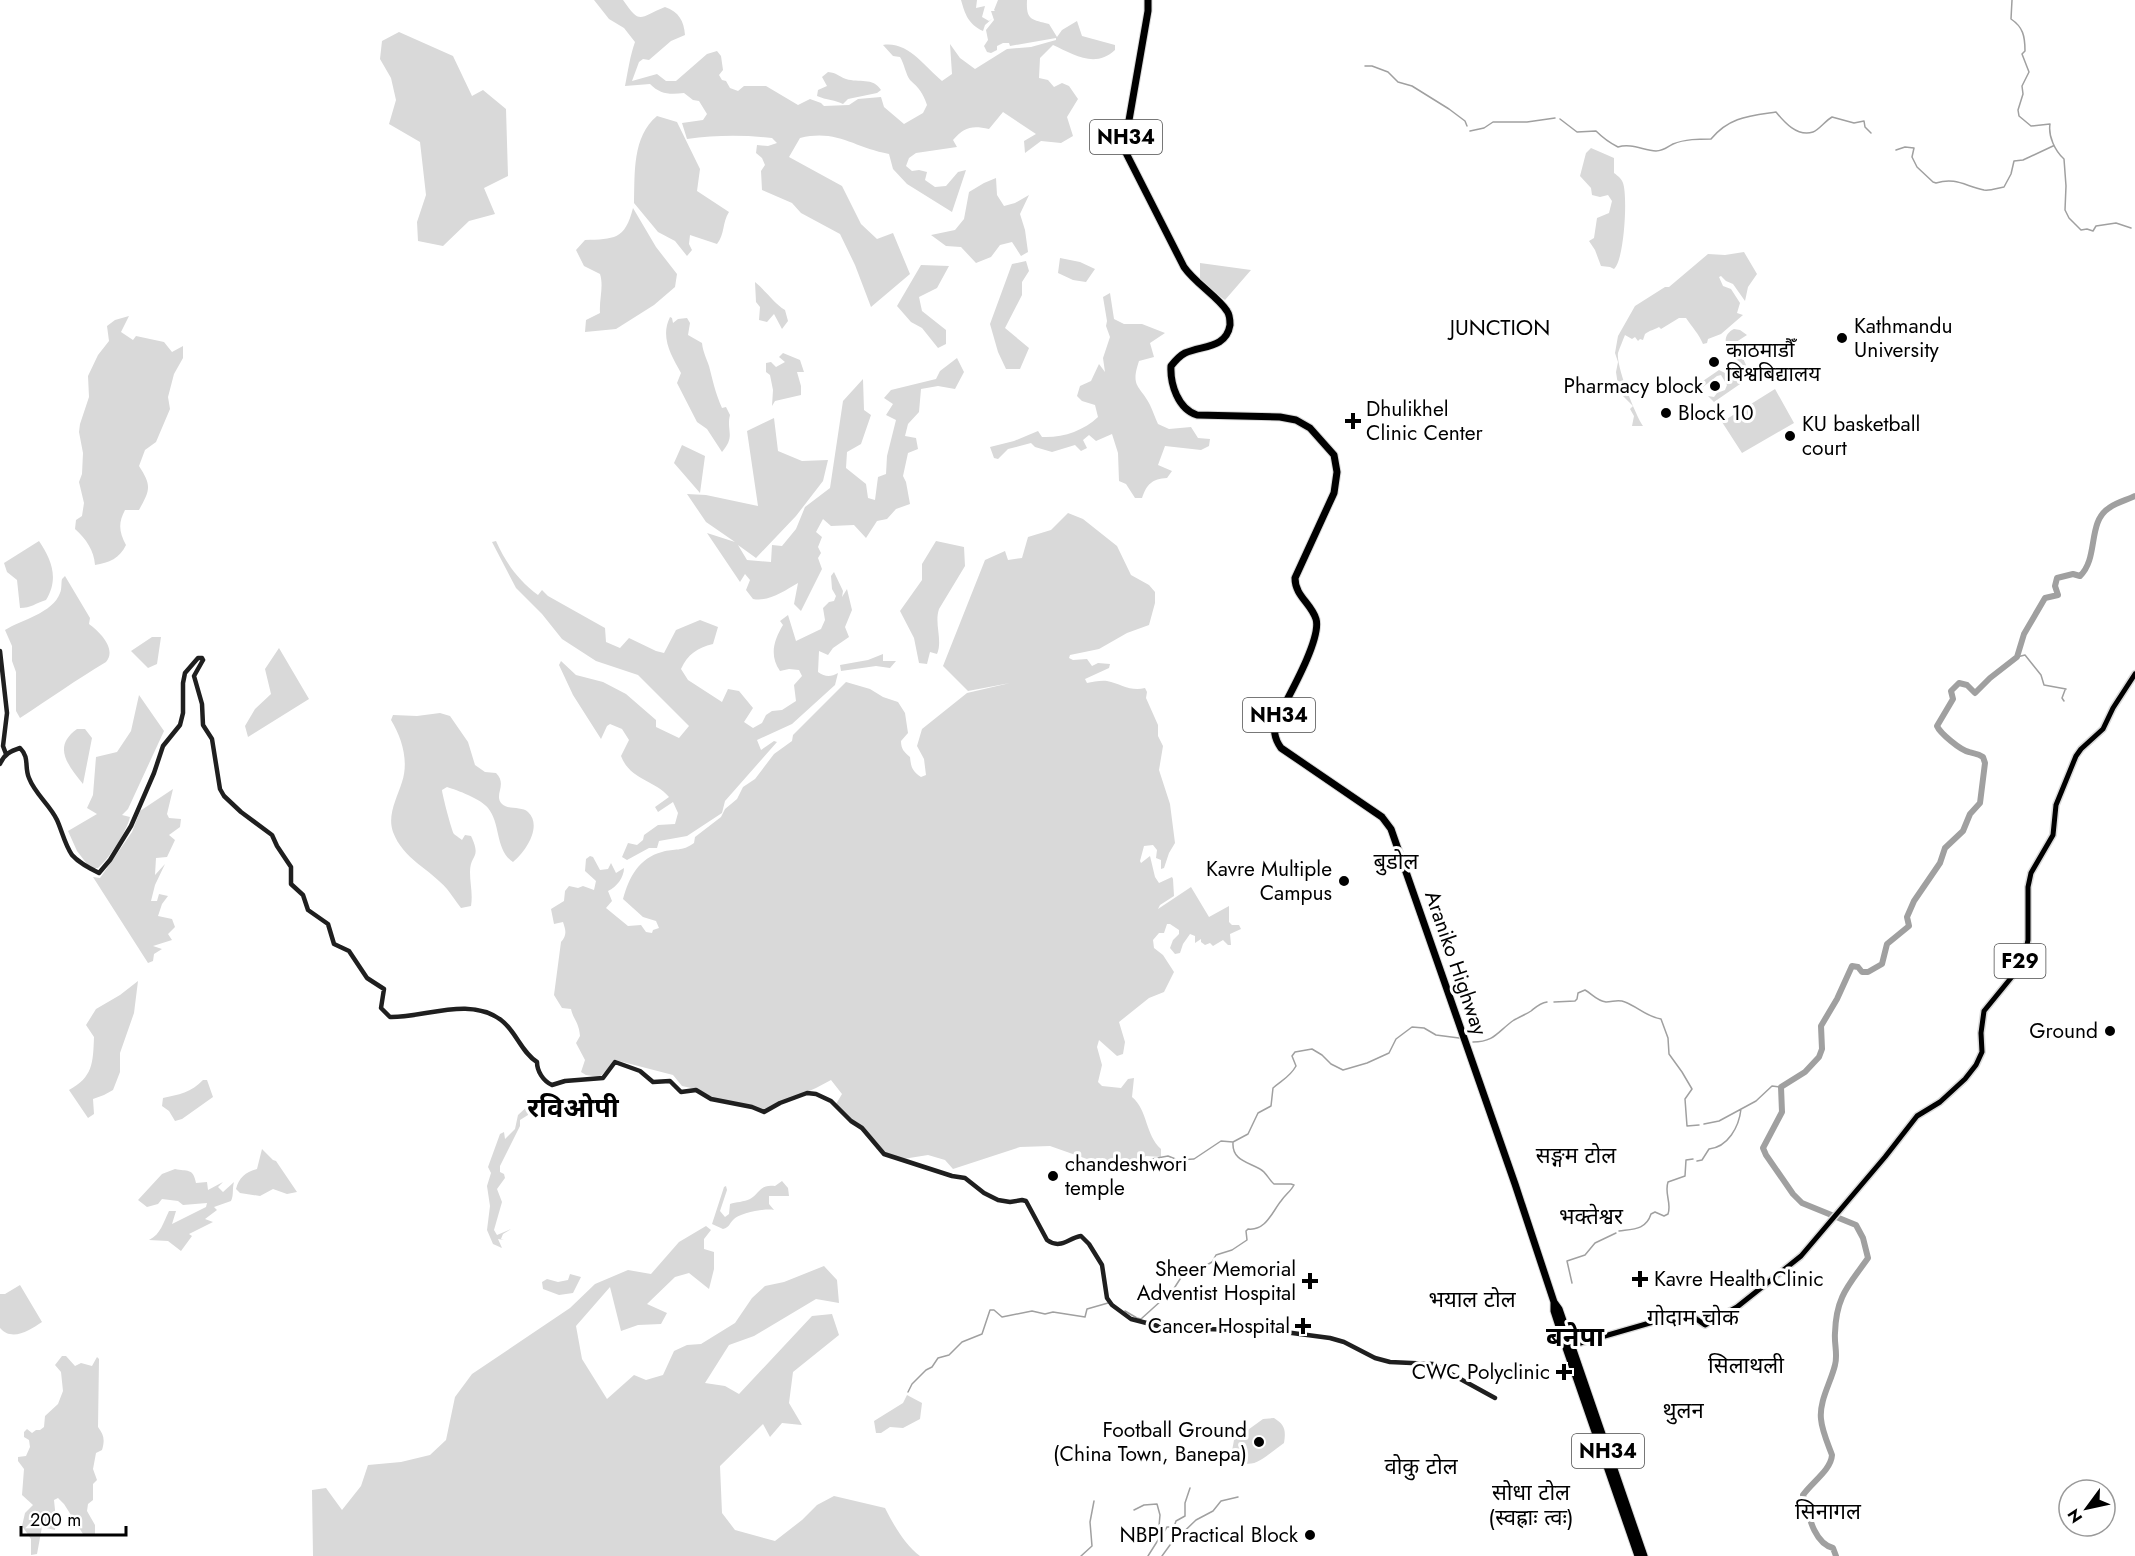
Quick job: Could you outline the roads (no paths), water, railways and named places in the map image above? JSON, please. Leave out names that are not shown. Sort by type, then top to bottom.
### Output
[{"type":"highway","name":"Araniko Highway","points":[[1148,0],[1124,149],[1184,267],[1197,283],[1226,309],[1230,321],[1227,333],[1220,342],[1184,353],[1171,366],[1178,397],[1186,410],[1197,415],[1280,417],[1303,423],[1334,455],[1337,468],[1334,493],[1295,578],[1297,588],[1317,620],[1316,636],[1277,719],[1274,727],[1276,739],[1281,748],[1382,817],[1391,829],[1554,1302],[1559,1309],[1569,1347],[1638,1556]]},
{"type":"highway","name":"Araniko Highway","points":[[1569,1347],[1644,1556]]},
{"type":"main road","points":[[0,651],[7,712],[3,746],[6,754]]},
{"type":"main road","points":[[0,764],[6,754],[20,748],[24,752],[27,758],[26,770],[29,780],[57,820],[71,854],[81,863],[99,873],[131,826],[163,746],[180,725],[183,713],[185,673],[198,658],[202,658],[202,665],[195,671],[194,676],[202,704],[202,720],[212,739],[220,789],[241,812],[272,835],[291,867],[291,884],[303,895],[308,910],[328,924],[333,944],[349,951],[368,978],[384,989],[385,994],[381,1005],[383,1011],[393,1018],[460,1010],[482,1011],[498,1018],[516,1036],[529,1057],[537,1062],[537,1070],[552,1085],[565,1081],[603,1078],[615,1062],[640,1071],[653,1082],[670,1081],[681,1092],[696,1090],[711,1099],[752,1107],[762,1112],[780,1103],[813,1093],[831,1101],[851,1121],[862,1128],[884,1154],[965,1178],[984,1193],[998,1200],[1026,1201],[1047,1240],[1052,1244],[1059,1245],[1082,1236],[1102,1265],[1109,1301],[1124,1315],[1135,1321],[1166,1328],[1277,1331],[1330,1338],[1344,1342],[1375,1358],[1390,1362],[1433,1364],[1495,1398]]},
{"type":"main road","name":"F29","points":[[1569,1347],[1674,1316],[1692,1316],[1705,1325],[1714,1322],[1794,1263],[1828,1226],[1917,1116],[1940,1102],[1968,1075],[1982,1056],[1981,1026],[1984,1011],[2015,973],[2025,954],[2028,940],[2028,887],[2031,873],[2053,835],[2056,806],[2076,756],[2103,729],[2113,708],[2135,675]]},
{"type":"waterway","points":[[2012,0],[2011,19],[2023,32],[2025,51],[2022,54],[2029,72],[2022,86],[2019,116],[2031,126],[2050,124],[2053,143],[2064,159],[2065,210],[2069,218],[2081,230],[2093,231],[2096,226],[2116,223],[2131,228]]},
{"type":"waterway","points":[[1365,66],[1388,72],[1398,82],[1412,86],[1449,109],[1465,121],[1467,126]]},
{"type":"waterway","points":[[1560,119],[1577,132],[1596,131],[1618,147],[1632,146],[1656,151],[1682,141],[1711,139],[1732,122],[1748,116],[1776,112],[1796,131],[1813,132],[1832,117],[1854,123],[1864,121],[1865,127],[1871,133]]},
{"type":"waterway","points":[[1470,131],[1484,128],[1493,122],[1527,122],[1555,118]]},
{"type":"waterway","points":[[1896,150],[1905,147],[1914,148],[1912,157],[1917,167],[1933,182],[1949,181],[1991,190],[2004,187],[2011,174],[2014,161],[2023,160],[2053,146]]},
{"type":"waterway","points":[[1836,1556],[1833,1548],[1826,1545],[1816,1534],[1803,1495],[1825,1471],[1831,1460],[1832,1455],[1823,1428],[1821,1412],[1823,1398],[1836,1361],[1835,1337],[1838,1309],[1849,1284],[1868,1258],[1863,1238],[1856,1225],[1802,1203],[1793,1194],[1763,1148],[1782,1112],[1781,1087],[1805,1072],[1819,1057],[1822,1049],[1821,1026],[1837,999],[1852,966],[1858,967],[1862,972],[1868,972],[1882,964],[1887,944],[1909,926],[1907,917],[1914,901],[1940,863],[1945,848],[1963,831],[1970,814],[1980,803],[1985,763],[1983,757],[1965,751],[1946,737],[1937,726],[1953,699],[1951,691],[1959,683],[1967,685],[1975,693],[2017,657],[2024,634],[2045,598],[2058,595],[2055,586],[2057,578],[2073,574],[2080,576],[2086,568],[2095,531],[2102,514],[2112,506],[2135,496]]},
{"type":"waterway","points":[[2017,657],[2025,655],[2041,675],[2044,685],[2066,689]]},
{"type":"waterway","points":[[2064,701],[2062,698],[2065,690]]},
{"type":"waterway","points":[[1554,1002],[1575,1001],[1578,993],[1585,990],[1600,1000],[1622,1001],[1661,1019],[1668,1038],[1669,1054],[1692,1089],[1685,1099],[1687,1126],[1699,1125]]},
{"type":"waterway","points":[[1473,1042],[1491,1038],[1514,1020],[1547,1002]]},
{"type":"waterway","points":[[1116,1170],[1140,1171],[1141,1161],[1168,1156],[1178,1160],[1194,1159],[1221,1141],[1233,1142],[1248,1134],[1258,1113],[1271,1106],[1273,1088],[1294,1070],[1296,1066],[1292,1056],[1295,1052],[1312,1049],[1343,1070],[1389,1053],[1396,1039],[1412,1027],[1424,1028],[1436,1035],[1459,1038]]},
{"type":"waterway","points":[[1704,1124],[1719,1121],[1756,1101],[1772,1086],[1781,1087]]},
{"type":"waterway","points":[[1697,1161],[1702,1160],[1709,1149],[1727,1140],[1738,1123],[1741,1109]]},
{"type":"waterway","points":[[1125,1311],[1141,1319],[1173,1290],[1187,1272],[1198,1270],[1212,1262],[1216,1255],[1232,1250],[1247,1240],[1246,1231],[1264,1224],[1293,1187],[1294,1185],[1291,1184],[1274,1184],[1262,1170],[1238,1157],[1233,1149],[1233,1143]]},
{"type":"waterway","points":[[1619,1231],[1642,1226],[1655,1212],[1664,1216],[1668,1214],[1668,1182],[1685,1176],[1686,1160],[1693,1159]]},
{"type":"waterway","points":[[1572,1283],[1567,1261],[1585,1255],[1595,1243],[1616,1233]]},
{"type":"waterway","points":[[908,1392],[912,1384],[932,1367],[938,1358],[949,1355],[962,1342],[982,1334],[990,1310],[994,1310],[1002,1317],[1032,1311],[1085,1317],[1087,1309],[1108,1303]]},
{"type":"waterway","points":[[1162,1535],[1167,1527],[1174,1527],[1176,1521],[1185,1516],[1185,1503],[1190,1488]]},
{"type":"waterway","points":[[1162,1556],[1196,1520],[1213,1511],[1221,1501],[1238,1497]]},
{"type":"waterway","points":[[1081,1556],[1092,1546],[1090,1522],[1094,1501]]},
{"type":"waterway","points":[[1134,1510],[1144,1505],[1157,1504],[1160,1515],[1158,1537],[1160,1538]]},
{"type":"waterway","points":[[1148,1556],[1160,1537]]},
{"type":"place","name":"Kathmandu University","points":[[1842,338]]},
{"type":"place","name":"काठमाडौँ बिश्वबिद्यालय","points":[[1714,362]]},
{"type":"place","name":"Pharmacy block","points":[[1715,386]]},
{"type":"place","name":"Block 10","points":[[1666,413]]},
{"type":"place","name":"Dhulikhel Clinic Center","points":[[1353,421]]},
{"type":"place","name":"KU basketball court","points":[[1790,436]]},
{"type":"place","name":"Kavre Multiple Campus","points":[[1344,881]]},
{"type":"place","name":"Ground","points":[[2110,1031]]},
{"type":"place","name":"chandeshwori temple","points":[[1053,1176]]},
{"type":"place","name":"Kavre Health Clinic","points":[[1640,1279]]},
{"type":"place","name":"Sheer Memorial Adventist Hospital","points":[[1310,1281]]},
{"type":"place","name":"Cancer Hospital","points":[[1303,1326]]},
{"type":"place","name":"CWC Polyclinic","points":[[1564,1372]]},
{"type":"place","name":"Football Ground (China Town, Banepa)","points":[[1259,1442]]},
{"type":"place","name":"NBPI Practical Block","points":[[1310,1535]]},
{"type":"district","name":"JUNCTION","points":[[1500,327]]},
{"type":"district","name":"बुडोल","points":[[1396,861]]},
{"type":"district","name":"रविओपी","points":[[573,1108]]},
{"type":"district","name":"सङ्गम टोल","points":[[1576,1155]]},
{"type":"district","name":"भक्तेश्वर","points":[[1591,1216]]},
{"type":"district","name":"भयाल टोल","points":[[1472,1299]]},
{"type":"district","name":"गाेदाम चाेक","points":[[1693,1317]]},
{"type":"district","name":"बनेपा","points":[[1575,1337]]},
{"type":"district","name":"सिलाथली","points":[[1746,1365]]},
{"type":"district","name":"थुलन","points":[[1683,1410]]},
{"type":"district","name":"वोकु टोल","points":[[1421,1466]]},
{"type":"district","name":"सोधा टोल (स्वह्राः त्वः)","points":[[1531,1504]]},
{"type":"district","name":"सिनागल","points":[[1828,1511]]}]
